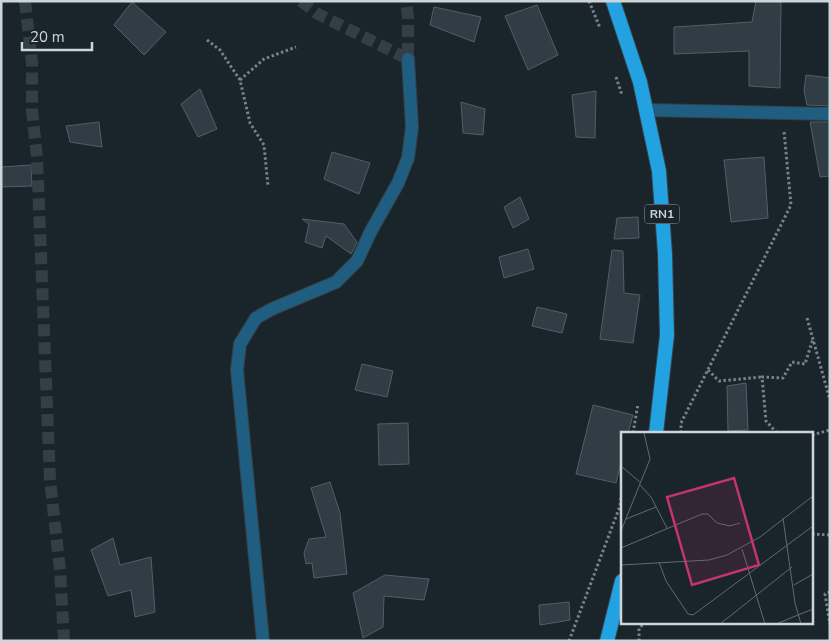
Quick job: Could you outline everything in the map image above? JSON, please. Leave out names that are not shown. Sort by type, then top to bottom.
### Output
[{"type":"highway","name":"RN1","points":[[613,1],[640,82],[659,170],[665,254],[667,335],[656,432]]},
{"type":"highway","points":[[607,641],[621,586]]},
{"type":"street","points":[[263,641],[237,370],[240,344],[256,318],[272,309],[336,282],[357,261],[371,231],[398,183],[408,158],[412,126],[408,59]]},
{"type":"street","points":[[646,110],[830,114]]},
{"type":"path","points":[[589,1],[603,35]]},
{"type":"path","points":[[206,40],[220,50],[240,80],[250,123],[264,146],[268,186]]},
{"type":"path","points":[[240,80],[264,59],[296,47]]},
{"type":"path","points":[[614,71],[623,98]]},
{"type":"path","points":[[681,432],[681,423],[791,205],[782,113]]},
{"type":"path","points":[[807,318],[830,400]]},
{"type":"path","points":[[708,370],[720,381],[762,377],[783,378],[792,362],[805,364],[813,339]]},
{"type":"path","points":[[762,377],[766,421],[776,432]]},
{"type":"path","points":[[633,432],[640,397]]},
{"type":"path","points":[[814,434],[830,430]]},
{"type":"path","points":[[569,641],[620,506],[621,498]]},
{"type":"path","points":[[814,534],[830,535]]},
{"type":"path","points":[[830,592],[825,594],[830,624]]},
{"type":"path","points":[[639,641],[639,628],[644,624]]},
{"type":"building","points":[[756,1],[781,1],[780,88],[749,86],[749,51],[674,54],[674,27],[752,22]]},
{"type":"building","points":[[132,2],[166,32],[144,55],[114,25]]},
{"type":"building","points":[[537,5],[558,55],[528,70],[505,16]]},
{"type":"building","points":[[434,7],[481,17],[474,42],[430,25]]},
{"type":"building","points":[[806,75],[830,78],[830,106],[807,105],[804,91]]},
{"type":"building","points":[[200,89],[217,129],[198,137],[181,104]]},
{"type":"building","points":[[596,91],[595,138],[576,137],[572,95]]},
{"type":"building","points":[[461,102],[485,109],[483,135],[463,133]]},
{"type":"building","points":[[99,122],[102,147],[70,142],[66,126]]},
{"type":"building","points":[[810,122],[830,122],[830,176],[820,177]]},
{"type":"building","points":[[332,152],[370,163],[359,194],[324,179]]},
{"type":"building","points":[[764,157],[768,218],[731,222],[724,160]]},
{"type":"building","points":[[31,165],[32,186],[1,187],[1,167]]},
{"type":"building","points":[[520,197],[529,219],[513,228],[504,207]]},
{"type":"building","points":[[638,217],[639,238],[614,239],[617,218]]},
{"type":"building","points":[[302,219],[344,224],[357,242],[351,254],[326,236],[322,248],[305,242],[309,224]]},
{"type":"building","points":[[528,249],[534,269],[504,278],[499,257]]},
{"type":"building","points":[[612,250],[623,251],[624,293],[640,295],[633,343],[600,339]]},
{"type":"building","points":[[537,307],[567,314],[562,333],[532,326]]},
{"type":"building","points":[[362,364],[393,371],[387,397],[355,390]]},
{"type":"building","points":[[746,383],[748,430],[728,431],[727,386]]},
{"type":"building","points":[[593,405],[633,415],[628,432],[621,432],[621,462],[616,483],[576,474]]},
{"type":"building","points":[[408,423],[409,464],[379,465],[378,424]]},
{"type":"building","points":[[330,482],[340,513],[347,574],[314,578],[312,563],[306,564],[304,553],[309,539],[326,537],[311,488]]},
{"type":"building","points":[[113,538],[120,565],[151,557],[155,612],[135,617],[131,590],[108,596],[91,550]]},
{"type":"building","points":[[385,575],[429,579],[424,600],[384,596],[383,627],[363,638],[353,593]]},
{"type":"building","points":[[569,602],[570,620],[540,625],[539,605]]},
{"type":"tunnel","points":[[25,1],[32,63],[32,111],[37,157],[50,480],[60,570],[64,641]]},
{"type":"tunnel","points":[[301,1],[318,14],[408,59],[406,1]]}]
